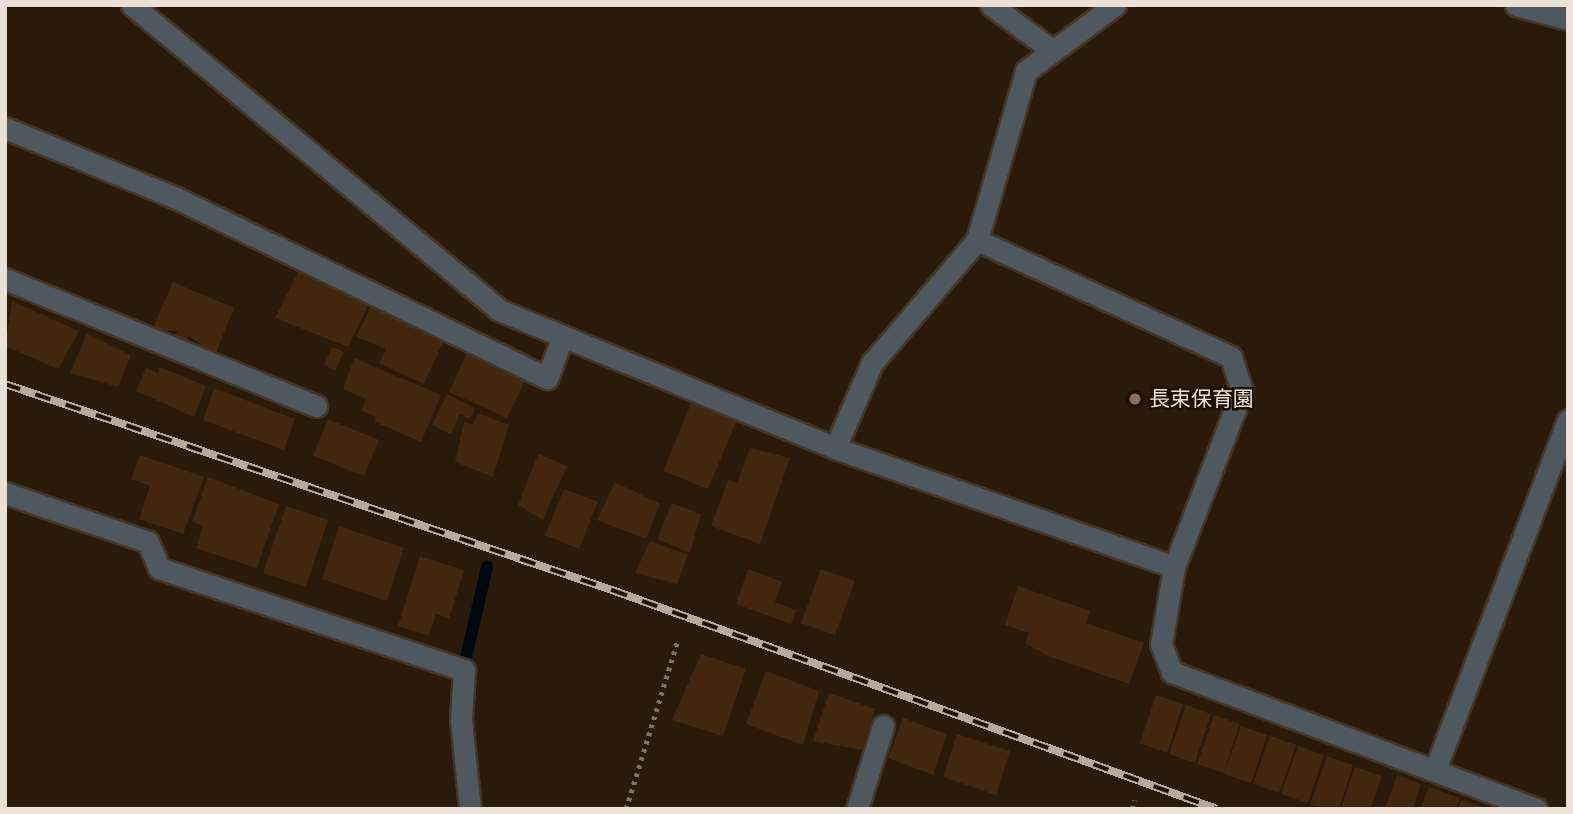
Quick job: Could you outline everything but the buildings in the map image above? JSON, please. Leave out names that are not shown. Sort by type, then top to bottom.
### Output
[{"type":"street","points":[[132,5],[499,310],[835,448],[1174,567]]},
{"type":"street","points":[[991,5],[1053,51]]},
{"type":"street","points":[[835,448],[872,363],[977,240],[1026,71],[1115,5]]},
{"type":"street","points":[[1516,5],[1568,19]]},
{"type":"street","points":[[5,128],[174,197],[547,378],[563,336]]},
{"type":"street","points":[[977,240],[1231,357],[1242,391],[1174,567],[1161,644],[1172,672],[1536,809]]},
{"type":"street","points":[[5,279],[316,406]]},
{"type":"street","points":[[1435,770],[1568,420]]},
{"type":"street","points":[[5,493],[148,542],[159,568],[464,670],[461,719],[470,809]]},
{"type":"street","points":[[857,809],[883,726]]},
{"type":"path","points":[[625,809],[677,642]]},
{"type":"path","points":[[1132,809],[1134,800]]},
{"type":"waterway","points":[[465,662],[487,567]]},
{"type":"railway","points":[[5,384],[612,590],[1217,809]]},
{"type":"place","name":"長束保育園","points":[[1135,399]]}]
